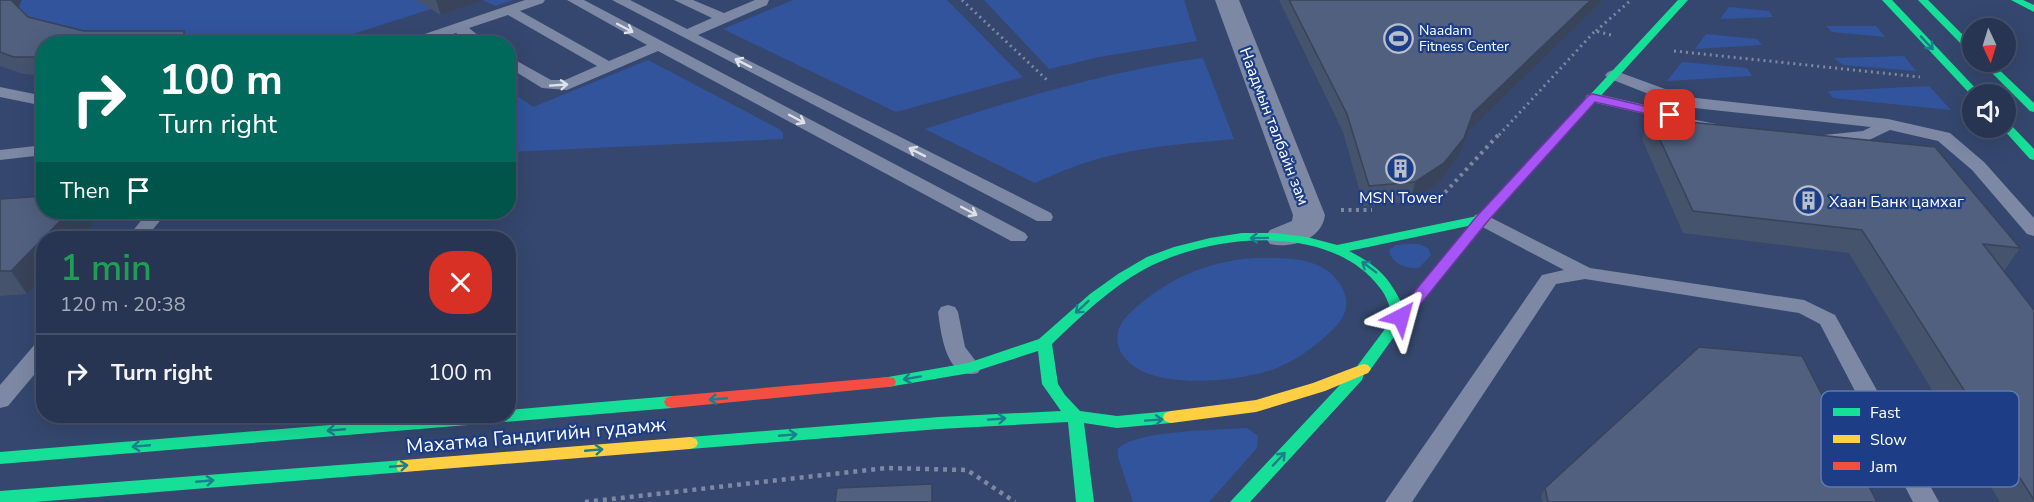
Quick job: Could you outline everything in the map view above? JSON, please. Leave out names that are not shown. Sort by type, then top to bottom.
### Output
[{"type":"main road","points":[[1239,502],[1364,369],[1401,317],[1482,219],[1683,0]]},
{"type":"main road","points":[[1887,0],[1967,84]]},
{"type":"main road","points":[[1923,0],[1962,38]]},
{"type":"main road","points":[[2016,0],[2034,9]]},
{"type":"main road","points":[[1996,72],[2034,109]]},
{"type":"main road","points":[[2016,137],[2034,156]]},
{"type":"main road","points":[[1336,249],[1482,219]]},
{"type":"main road","points":[[1085,502],[1075,416],[1058,400],[1048,382],[1044,343],[1102,290],[1126,273],[1162,255],[1216,240],[1281,237],[1310,240],[1336,249],[1362,262],[1379,276],[1392,293],[1401,317]]},
{"type":"main road","name":"Махатма Гандигийн гудамж","points":[[516,415],[856,387],[970,368],[1044,343]]},
{"type":"main road","name":"Махатма Гандигийн гудамж","points":[[0,498],[939,423],[1075,416],[1117,422],[1173,419],[1288,398],[1364,369]]},
{"type":"main road","name":"Махатма Гандигийн гудамж","points":[[0,458],[422,423]]},
{"type":"street","name":"Наадмын талбайн зам","points":[[1227,0],[1309,215],[1309,221],[1303,228],[1281,237]]},
{"type":"lane","points":[[432,36],[538,0]]},
{"type":"lane","points":[[574,0],[1018,237]]},
{"type":"lane","points":[[619,0],[1044,217]]},
{"type":"lane","points":[[681,0],[724,18]]},
{"type":"lane","points":[[687,34],[762,2],[762,0]]},
{"type":"lane","points":[[509,10],[609,67]]},
{"type":"lane","points":[[457,27],[471,36]]},
{"type":"lane","points":[[516,65],[548,86],[567,85],[658,45]]},
{"type":"lane","points":[[1613,75],[1684,102],[1888,124],[1944,138],[1978,166],[2034,230]]},
{"type":"lane","points":[[0,92],[36,99]]},
{"type":"lane","points":[[1593,98],[1670,115],[1695,126],[1729,130]]},
{"type":"lane","points":[[1670,115],[1666,108],[1684,102]]},
{"type":"lane","points":[[1809,139],[1867,135],[1888,124]]},
{"type":"lane","points":[[0,155],[36,151]]},
{"type":"lane","points":[[142,231],[152,219]]},
{"type":"lane","points":[[1482,219],[1585,273]]},
{"type":"lane","points":[[1398,502],[1549,279],[1585,273],[1804,307],[1828,320],[1866,391]]},
{"type":"lane","points":[[948,312],[954,349],[970,368]]},
{"type":"lane","points":[[0,400],[36,357]]},
{"type":"lane","points":[[1918,487],[1926,502]]},
{"type":"path","points":[[962,0],[1047,80]]},
{"type":"path","points":[[1568,58],[1631,0]]},
{"type":"path","points":[[1595,31],[1686,54],[1930,78]]},
{"type":"path","points":[[585,502],[886,468],[967,470],[1015,502]]},
{"type":"shaded area","points":[[0,0],[483,0],[441,15],[431,9],[347,36],[36,36],[36,75],[24,74],[0,66]]},
{"type":"shaded area","points":[[483,0],[513,0],[495,6]]},
{"type":"shaded area","points":[[793,0],[947,0],[1023,77],[896,112],[723,29]]},
{"type":"shaded area","points":[[984,0],[1184,0],[1197,41],[1099,57],[1049,69]]},
{"type":"shaded area","points":[[1729,7],[1769,11],[1773,17],[1720,19]]},
{"type":"shaded area","points":[[1826,26],[1876,26],[1885,37],[1832,32]]},
{"type":"shaded area","points":[[1706,34],[1757,39],[1762,45],[1695,49]]},
{"type":"shaded area","points":[[1904,56],[1916,71],[1843,65],[1834,58]]},
{"type":"shaded area","points":[[1203,58],[1234,139],[1171,145],[1099,158],[1035,183],[925,129],[1097,78]]},
{"type":"shaded area","points":[[648,60],[779,129],[783,133],[783,139],[516,152],[516,95],[533,107]]},
{"type":"shaded area","points":[[1682,62],[1747,68],[1752,76],[1667,81]]},
{"type":"shaded area","points":[[1929,86],[1951,110],[1833,98],[1828,91]]},
{"type":"shaded area","points":[[1419,244],[1428,248],[1431,255],[1419,268],[1400,265],[1391,255],[1389,250],[1396,245]]},
{"type":"shaded area","points":[[1253,258],[1301,260],[1323,268],[1332,275],[1344,291],[1346,309],[1344,315],[1325,337],[1304,353],[1282,366],[1257,374],[1237,378],[1189,381],[1146,373],[1129,363],[1119,348],[1117,338],[1119,328],[1124,319],[1145,300],[1173,281],[1203,268]]},
{"type":"shaded area","points":[[1247,428],[1258,436],[1257,448],[1209,502],[1133,502],[1118,457],[1118,449],[1127,443],[1159,435]]},
{"type":"building","points":[[0,0],[11,0],[28,17],[84,31],[184,31],[184,36],[36,36],[36,57],[14,57],[0,52]]},
{"type":"building","points":[[1289,0],[1591,0],[1473,113],[1464,138],[1444,163],[1415,182],[1369,186],[1347,114]]},
{"type":"building","points":[[1650,118],[1935,147],[2020,248],[1983,244],[2034,310],[2034,500],[2019,476],[2019,391],[1965,391],[1862,230],[1693,211]]},
{"type":"building","points":[[36,197],[36,219],[62,219],[50,231],[36,231],[36,246],[11,271],[0,271],[0,199]]},
{"type":"building","points":[[1699,347],[1802,356],[1821,393],[1821,487],[1869,487],[1877,502],[1548,502],[1545,488]]},
{"type":"building","points":[[932,484],[932,502],[835,502],[837,488]]},
{"type":"traffic: fast","points":[[1503,196],[1683,0]]},
{"type":"traffic: fast","points":[[1887,0],[1967,84]]},
{"type":"traffic: fast","points":[[1923,0],[1962,39]]},
{"type":"traffic: fast","points":[[2016,0],[2034,9]]},
{"type":"traffic: fast","points":[[1996,72],[2034,109]]},
{"type":"traffic: fast","points":[[2016,137],[2034,156]]},
{"type":"traffic: fast","points":[[1337,249],[1482,219]]},
{"type":"traffic: fast","points":[[1085,502],[1075,416],[1059,399],[1050,384],[1044,343],[1109,286],[1152,260],[1210,242],[1242,237],[1274,237],[1307,241],[1336,249],[1363,264],[1385,284],[1401,317],[1363,369]]},
{"type":"traffic: fast","points":[[888,382],[970,368],[1044,343]]},
{"type":"traffic: fast","points":[[1239,502],[1357,376]]},
{"type":"traffic: fast","points":[[516,415],[672,402]]},
{"type":"traffic: fast","points":[[690,443],[939,423],[1075,416],[1117,422],[1171,417]]},
{"type":"traffic: fast","points":[[0,458],[420,423]]},
{"type":"traffic: fast","points":[[0,498],[404,466]]},
{"type":"traffic: slow","points":[[1171,417],[1256,406],[1319,387],[1363,369]]},
{"type":"traffic: slow","points":[[404,466],[690,443]]},
{"type":"traffic: jam","points":[[1401,317],[1503,196]]},
{"type":"traffic: jam","points":[[672,402],[888,382]]},
{"type":"place","name":"Naadam Fitness Center","points":[[1398,38]]},
{"type":"place","name":"MSN Tower","points":[[1401,169]]},
{"type":"place","name":"Хаан Банк цамхаг","points":[[1808,201]]},
{"type":"route","points":[[1401,317],[1482,219],[1593,98],[1670,115]]}]
